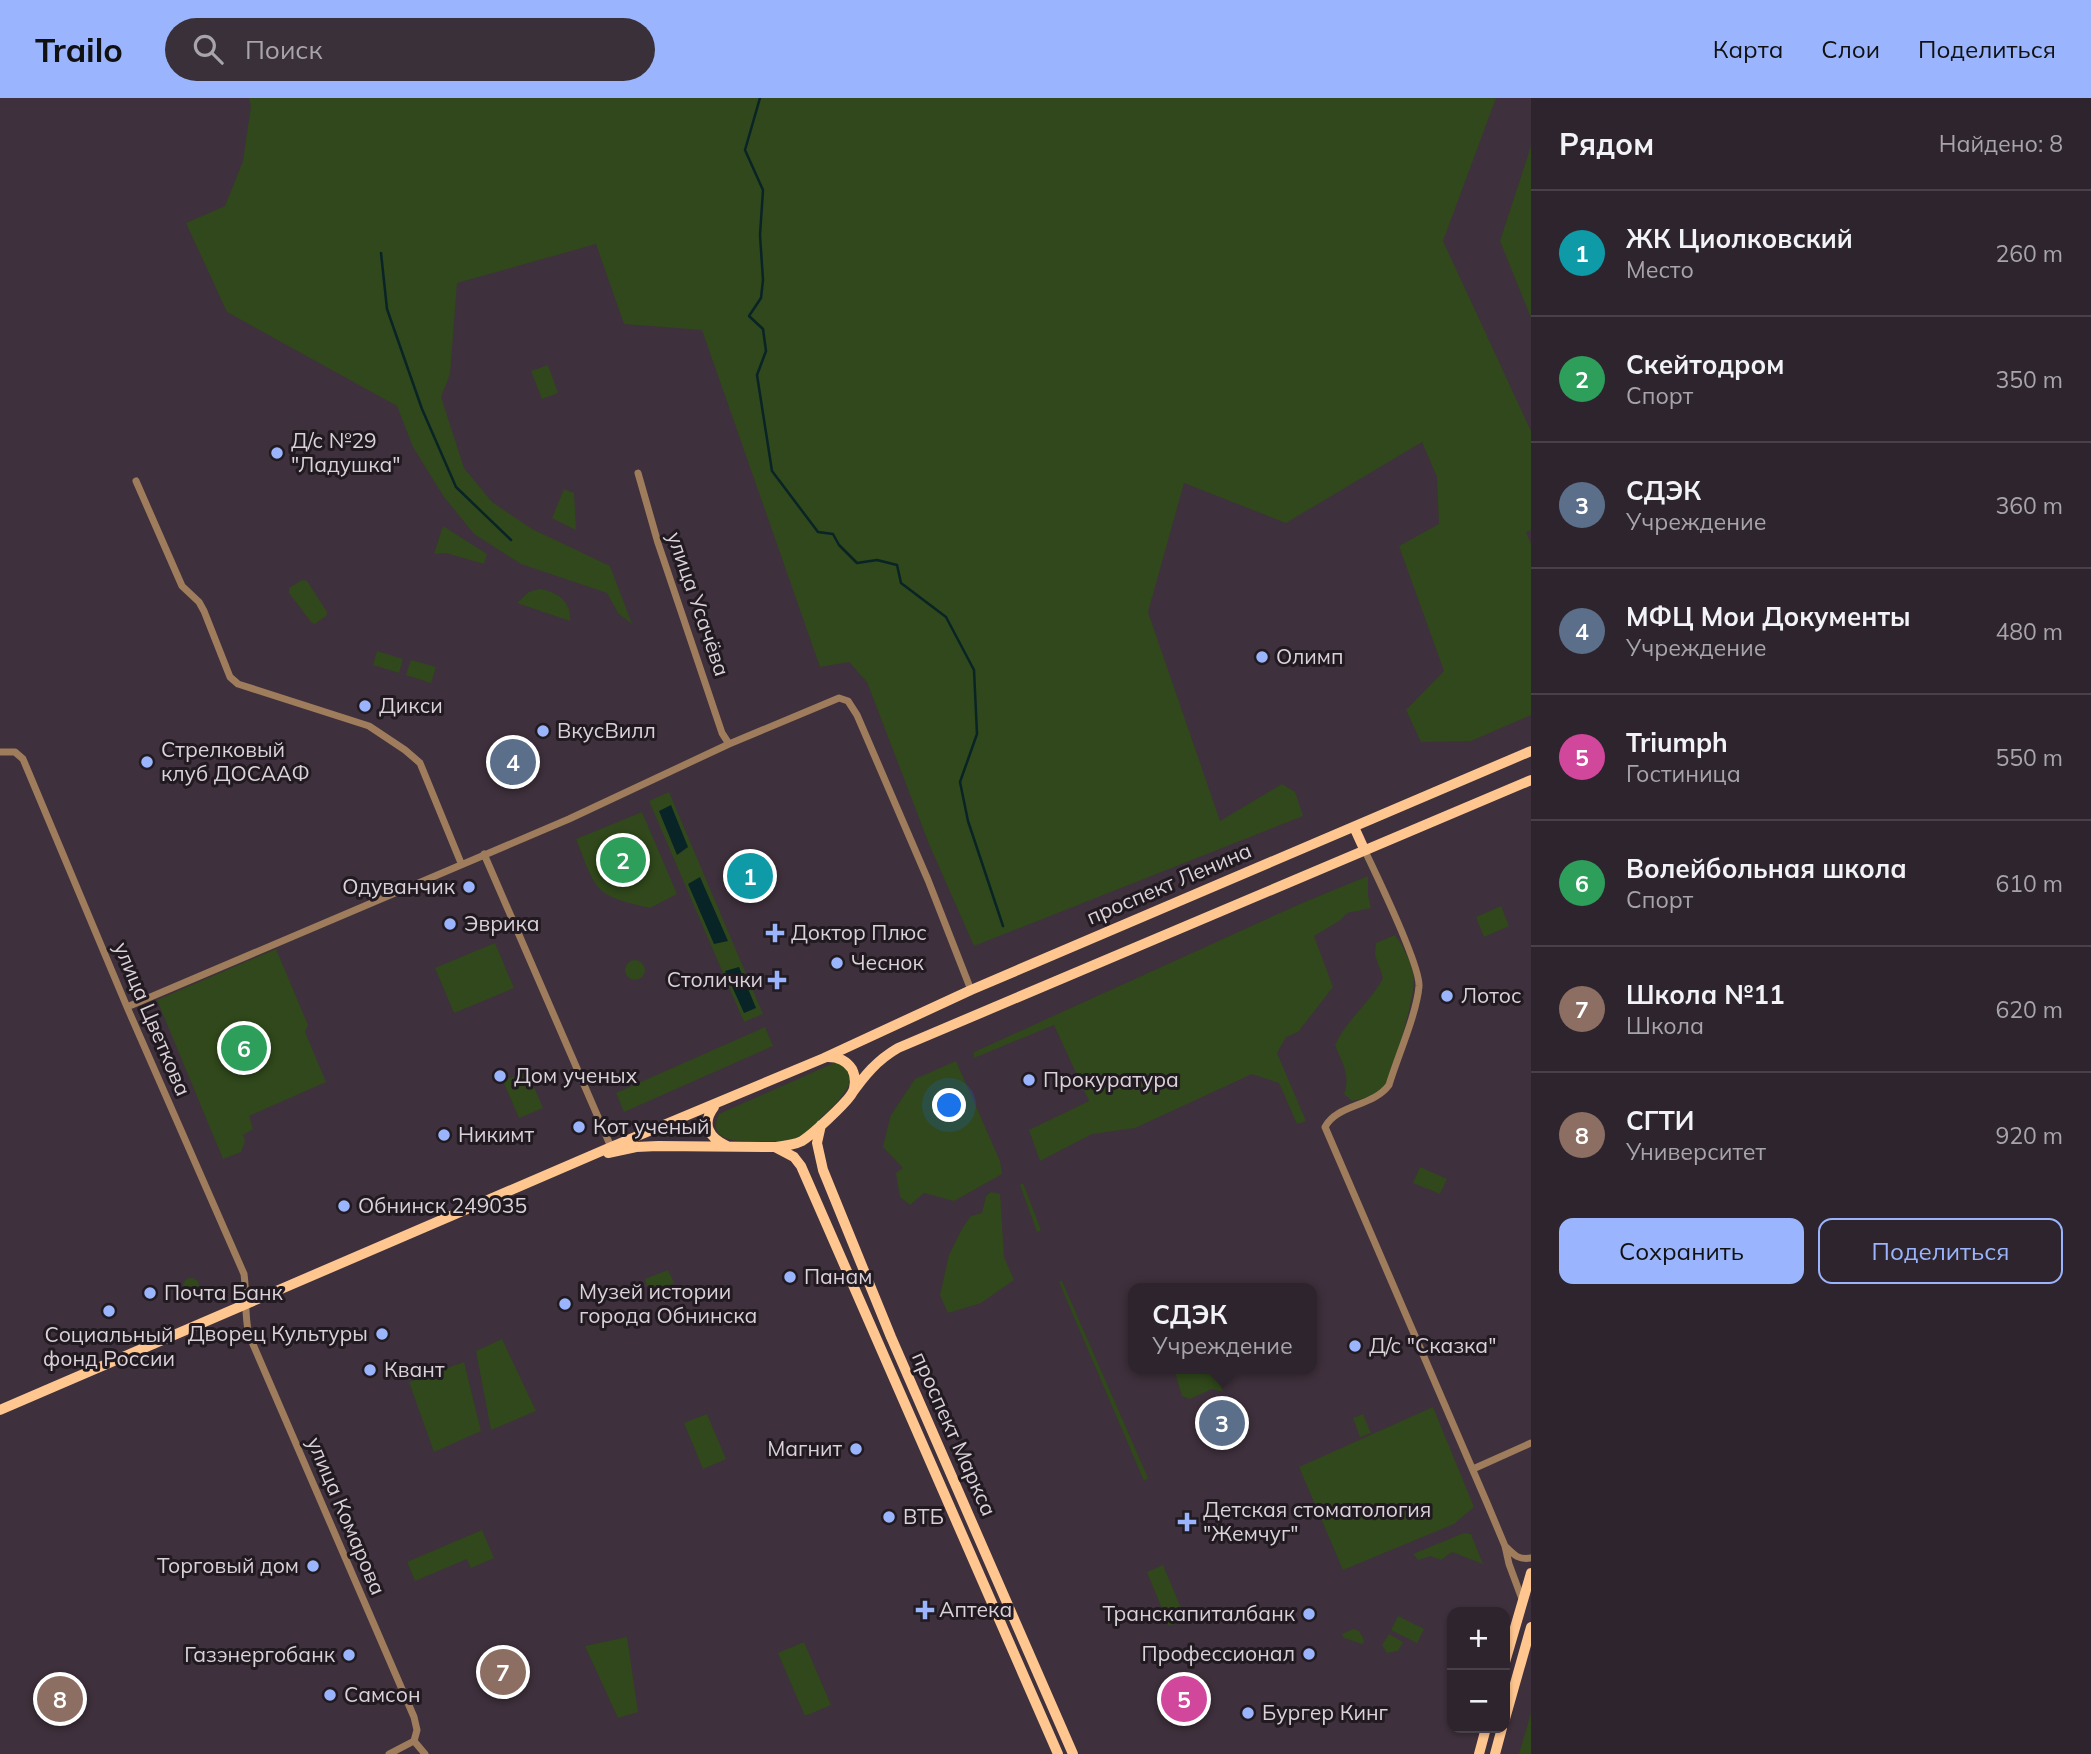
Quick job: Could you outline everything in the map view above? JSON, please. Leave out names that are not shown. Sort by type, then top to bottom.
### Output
[{"type":"main road","name":"проспект Ленина","points":[[716,1104],[971,990],[1531,751]]},
{"type":"main road","points":[[597,1154],[636,1147],[775,1147],[803,1140],[850,1096],[872,1068],[898,1048],[1531,780]]},
{"type":"main road","points":[[1354,827],[1364,849]]},
{"type":"main road","points":[[824,1058],[843,1060],[851,1068],[855,1080],[850,1096]]},
{"type":"main road","points":[[0,1410],[716,1104]]},
{"type":"main road","points":[[716,1104],[709,1114],[709,1133],[719,1142],[731,1147]]},
{"type":"main road","name":"проспект Маркса","points":[[821,1125],[817,1143],[823,1170],[891,1337],[1073,1754]]},
{"type":"main road","name":"проспект Маркса","points":[[775,1147],[794,1157],[805,1176],[1058,1754]]},
{"type":"main road","points":[[805,1176],[823,1170]]},
{"type":"main road","points":[[1510,1643],[1531,1573]]},
{"type":"main road","points":[[1510,1701],[1531,1627]]},
{"type":"main road","points":[[1479,1754],[1485,1733]]},
{"type":"main road","points":[[1495,1754],[1501,1733]]},
{"type":"street","name":"улица Усачёва","points":[[638,473],[658,543],[722,733],[729,744]]},
{"type":"street","points":[[136,481],[182,586],[199,602],[204,611],[230,677],[238,684],[369,726],[405,750],[420,763],[461,863]]},
{"type":"street","points":[[127,1007],[592,808],[729,744],[839,698],[848,701],[876,755],[971,990]]},
{"type":"street","name":"улица Цветкова","points":[[0,752],[15,752],[23,760],[244,1274],[246,1304]]},
{"type":"street","points":[[1364,849],[1398,925],[1419,983],[1389,1086],[1382,1094],[1330,1117],[1325,1127],[1473,1469],[1505,1546],[1522,1599]]},
{"type":"street","points":[[484,854],[611,1147]]},
{"type":"street","name":"улица Комарова","points":[[246,1304],[245,1320],[249,1335],[414,1717],[417,1730],[414,1741]]},
{"type":"street","points":[[1473,1469],[1531,1443]]},
{"type":"street","points":[[1505,1546],[1515,1556],[1531,1558]]},
{"type":"street","points":[[389,1754],[414,1741],[425,1754]]},
{"type":"green space","points":[[249,98],[1496,98],[1443,241],[1531,431],[1531,530],[1526,532],[1531,544],[1531,715],[1471,741],[1421,742],[1406,710],[1444,671],[1399,546],[1439,524],[1437,477],[1422,442],[1286,523],[1184,483],[1148,612],[1220,821],[1282,784],[1295,792],[1303,816],[974,946],[929,844],[867,682],[849,662],[820,667],[702,330],[624,324],[596,244],[457,283],[450,374],[441,397],[464,468],[492,502],[532,529],[610,566],[632,624],[618,613],[607,593],[521,564],[474,534],[444,497],[413,447],[397,406],[227,312],[186,223],[225,206],[243,161],[251,106]]},
{"type":"green space","points":[[1531,146],[1531,318],[1500,241]]},
{"type":"green space","points":[[548,365],[558,393],[542,399],[531,371]]},
{"type":"green space","points":[[564,489],[574,493],[576,530],[552,518]]},
{"type":"green space","points":[[443,526],[487,554],[484,564],[446,553],[434,554]]},
{"type":"green space","points":[[302,580],[307,581],[327,612],[326,616],[315,624],[289,593],[289,588]]},
{"type":"green space","points":[[539,589],[562,598],[568,608],[570,621],[517,603],[529,592]]},
{"type":"green space","points":[[377,651],[403,659],[399,673],[373,665]]},
{"type":"green space","points":[[411,660],[436,667],[431,683],[406,675]]},
{"type":"green space","points":[[669,792],[763,1014],[744,1022],[649,801]]},
{"type":"green space","points":[[642,812],[677,894],[650,908],[617,899],[600,888],[588,870],[576,839]]},
{"type":"green space","points":[[1368,876],[1371,908],[1347,913],[1314,936],[1333,987],[1298,1032],[1286,1037],[1277,1053],[1306,1121],[1297,1124],[1279,1083],[1252,1074],[1135,1128],[1092,1134],[1040,1161],[1029,1130],[1089,1101],[1054,1025],[974,1058],[974,1052],[1300,904]]},
{"type":"green space","points":[[1501,906],[1509,926],[1484,937],[1476,917]]},
{"type":"green space","points":[[1395,935],[1408,956],[1414,975],[1407,1019],[1397,1054],[1382,1090],[1372,1096],[1352,1101],[1344,1094],[1346,1075],[1335,1045],[1383,978],[1375,955],[1376,943]]},
{"type":"green space","points":[[495,943],[514,988],[454,1013],[435,968]]},
{"type":"green space","points":[[276,949],[308,1025],[305,1032],[326,1082],[249,1116],[253,1129],[243,1135],[245,1141],[241,1152],[223,1159],[157,1000]]},
{"type":"green space","points":[[631,960],[639,960],[645,970],[639,980],[631,980],[625,974],[625,966]]},
{"type":"green space","points":[[765,1027],[773,1046],[624,1112],[616,1093]]},
{"type":"green space","points":[[956,1061],[1000,1161],[1002,1174],[954,1201],[924,1193],[910,1205],[900,1197],[896,1173],[903,1168],[883,1147],[891,1115],[915,1079]]},
{"type":"green space","points":[[836,1062],[850,1074],[847,1088],[803,1136],[785,1141],[737,1141],[722,1136],[717,1131],[719,1114]]},
{"type":"green space","points":[[527,1071],[543,1108],[519,1118],[503,1081]]},
{"type":"green space","points":[[1420,1167],[1447,1179],[1440,1194],[1413,1183]]},
{"type":"green space","points":[[1023,1183],[1041,1230],[1037,1232],[1020,1185]]},
{"type":"green space","points":[[991,1192],[1000,1194],[1004,1257],[1014,1280],[981,1303],[948,1313],[940,1295],[949,1255],[971,1216],[982,1213],[986,1196]]},
{"type":"green space","points":[[668,1270],[674,1283],[649,1293],[645,1279]]},
{"type":"green space","points":[[188,1278],[194,1278],[199,1286],[197,1292],[188,1294],[183,1289],[183,1283]]},
{"type":"green space","points":[[1062,1281],[1148,1478],[1144,1481],[1059,1282]]},
{"type":"green space","points":[[502,1339],[536,1411],[491,1430],[476,1351]]},
{"type":"green space","points":[[464,1362],[481,1431],[434,1452],[409,1382]]},
{"type":"green space","points":[[1175,1374],[1216,1374],[1223,1392],[1212,1389],[1190,1399],[1182,1396]]},
{"type":"green space","points":[[1433,1407],[1474,1507],[1454,1524],[1343,1570],[1299,1467]]},
{"type":"green space","points":[[707,1414],[726,1459],[703,1469],[684,1423]]},
{"type":"green space","points":[[1363,1414],[1371,1433],[1360,1437],[1353,1418]]},
{"type":"green space","points":[[482,1530],[494,1558],[471,1568],[467,1559],[415,1581],[407,1562]]},
{"type":"green space","points":[[1464,1533],[1471,1534],[1483,1564],[1452,1552],[1441,1560],[1430,1556],[1418,1560],[1413,1554]]},
{"type":"green space","points":[[1163,1565],[1186,1620],[1169,1626],[1147,1572]]},
{"type":"green space","points":[[1398,1616],[1424,1629],[1417,1643],[1391,1630]]},
{"type":"green space","points":[[1353,1629],[1359,1631],[1364,1640],[1363,1644],[1344,1638],[1342,1634]]},
{"type":"green space","points":[[1389,1634],[1403,1642],[1398,1651],[1387,1653],[1382,1645]]},
{"type":"green space","points":[[627,1637],[638,1712],[618,1718],[585,1646]]},
{"type":"green space","points":[[804,1642],[831,1705],[805,1716],[778,1653]]},
{"type":"green space","points":[[1531,1713],[1531,1754],[1519,1754]]},
{"type":"shaded area","points":[[671,805],[688,847],[677,855],[659,811]]},
{"type":"shaded area","points":[[700,877],[728,941],[714,944],[688,884]]},
{"type":"shaded area","points":[[739,967],[756,1008],[744,1013],[725,971]]},
{"type":"waterway","points":[[760,98],[745,150],[763,190],[760,235],[763,280],[761,298],[749,316],[763,329],[766,351],[757,375],[772,471],[818,532],[833,534],[839,545],[857,563],[877,560],[897,565],[901,583],[946,617],[974,670],[977,734],[960,782],[968,821],[1003,926]]},
{"type":"waterway","points":[[381,253],[387,309],[422,409],[456,487],[511,540]]},
{"type":"place","name":"Д/с №29 \"Ладушка\"","points":[[277,453]]},
{"type":"place","name":"Олимп","points":[[1262,657]]},
{"type":"place","name":"Дикси","points":[[365,706]]},
{"type":"place","name":"ВкусВилл","points":[[543,731]]},
{"type":"place","name":"Стрелковый клуб ДОСААФ","points":[[147,762]]},
{"type":"place","name":"МФЦ Мои Документы","points":[[513,762]]},
{"type":"place","name":"Скейтодром","points":[[623,860]]},
{"type":"place","name":"ЖК Циолковский","points":[[750,876]]},
{"type":"place","name":"Одуванчик","points":[[469,887]]},
{"type":"place","name":"Эврика","points":[[450,924]]},
{"type":"place","name":"Доктор Плюс","points":[[775,933]]},
{"type":"place","name":"Чеснок","points":[[837,963]]},
{"type":"place","name":"Столички","points":[[777,980]]},
{"type":"place","name":"Лотос","points":[[1447,996]]},
{"type":"place","name":"Волейбольная школа","points":[[244,1048]]},
{"type":"place","name":"Дом ученых","points":[[500,1076]]},
{"type":"place","name":"Прокуратура","points":[[1029,1080]]},
{"type":"place","name":"Кот ученый","points":[[579,1127]]},
{"type":"place","name":"Никимт","points":[[444,1135]]},
{"type":"place","name":"Обнинск 249035","points":[[344,1206]]},
{"type":"place","name":"Панам","points":[[790,1277]]},
{"type":"place","name":"Почта Банк","points":[[150,1293]]},
{"type":"place","name":"Музей истории города Обнинска","points":[[565,1304]]},
{"type":"place","name":"Социальный фонд России","points":[[109,1311]]},
{"type":"place","name":"Дворец Культуры","points":[[382,1334]]},
{"type":"place","name":"Д/с \"Сказка\"","points":[[1355,1346]]},
{"type":"place","name":"Квант","points":[[370,1370]]},
{"type":"place","name":"СДЭК","points":[[1222,1423]]},
{"type":"place","name":"Магнит","points":[[856,1449]]},
{"type":"place","name":"ВТБ","points":[[889,1517]]},
{"type":"place","name":"Детская стоматология \"Жемчуг\"","points":[[1187,1522]]},
{"type":"place","name":"Торговый дом","points":[[313,1566]]},
{"type":"place","name":"Аптека","points":[[925,1610]]},
{"type":"place","name":"Транскапиталбанк","points":[[1309,1614]]},
{"type":"place","name":"Профессионал","points":[[1309,1654]]},
{"type":"place","name":"Газэнергобанк","points":[[349,1655]]},
{"type":"place","name":"Школа №11","points":[[503,1672]]},
{"type":"place","name":"Самсон","points":[[330,1695]]},
{"type":"place","name":"СГТИ","points":[[60,1699]]},
{"type":"place","name":"Triumph","points":[[1184,1699]]},
{"type":"place","name":"Бургер Кинг","points":[[1248,1713]]}]
